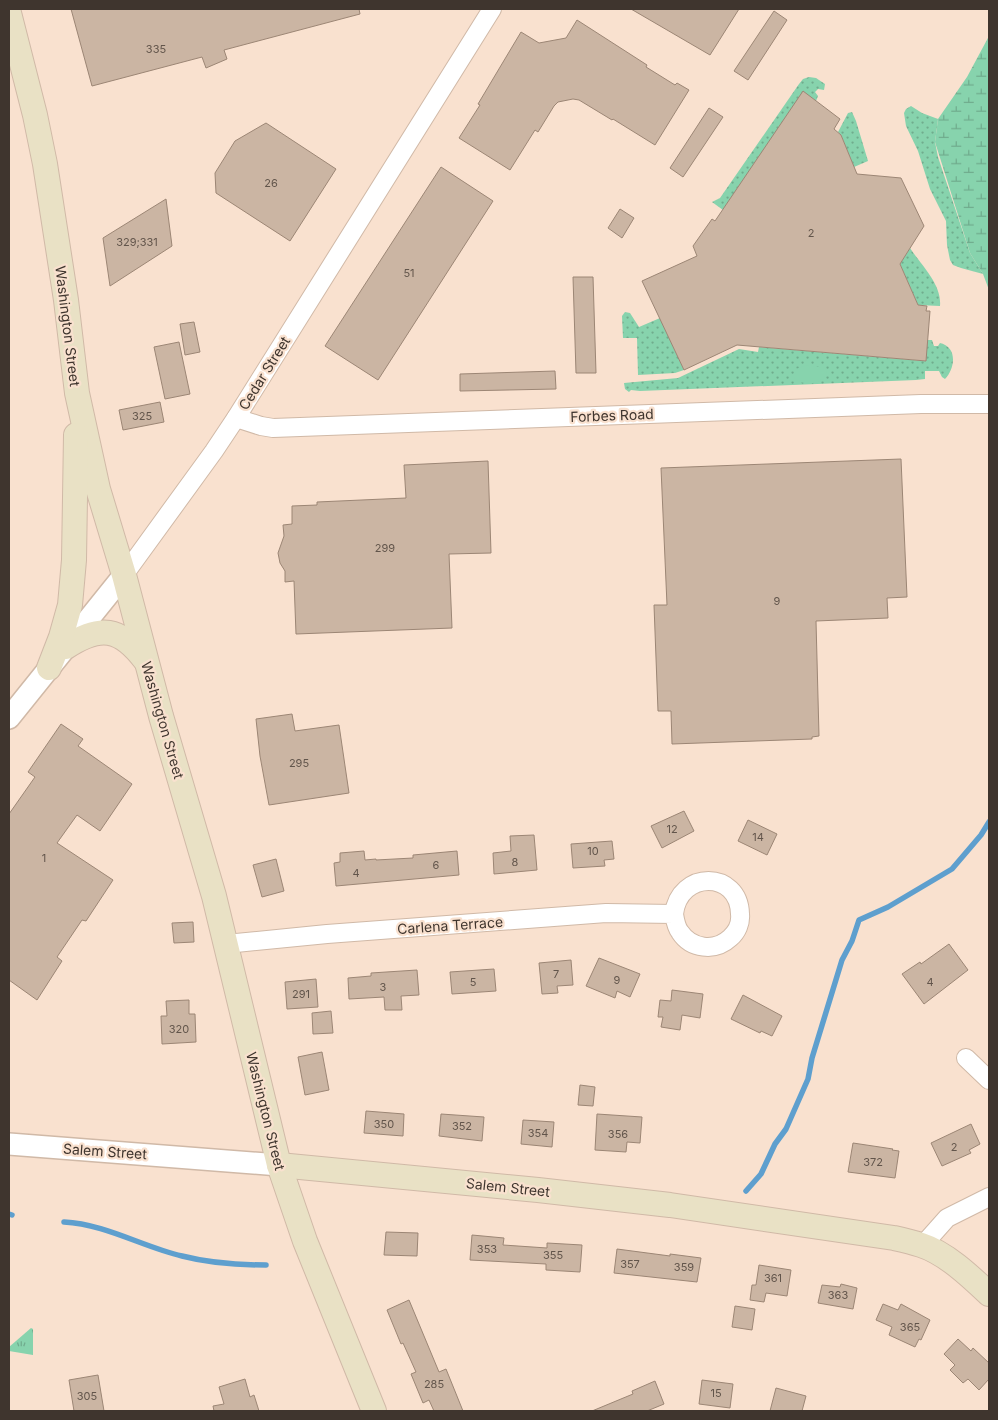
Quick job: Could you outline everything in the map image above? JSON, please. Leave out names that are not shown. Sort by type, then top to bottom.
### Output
[{"type":"main road","name":"Washington Street","points":[[9,13],[35,115],[45,164],[66,300],[77,393],[92,465],[226,944],[266,1118],[279,1165],[305,1241],[374,1411]]},
{"type":"main road","points":[[49,668],[65,625],[70,605],[77,393]]},
{"type":"main road","points":[[66,647],[90,634],[110,633],[130,642],[146,661]]},
{"type":"main road","name":"Salem Street","points":[[279,1165],[670,1205],[858,1232],[923,1245],[955,1265],[989,1294]]},
{"type":"street","name":"Cedar Street","points":[[9,718],[124,575],[214,452],[492,9]]},
{"type":"street","name":"Forbes Road","points":[[236,418],[273,428],[921,404],[989,404]]},
{"type":"street","name":"Carlena Terrace","points":[[226,944],[327,934],[606,913],[674,914]]},
{"type":"street","points":[[966,1058],[989,1080]]},
{"type":"street","name":"Salem Street","points":[[9,1144],[279,1165]]},
{"type":"street","points":[[923,1245],[947,1218],[989,1197]]},
{"type":"green space","points":[[989,36],[989,290],[983,274],[970,253],[935,142],[938,119],[967,77]]},
{"type":"green space","points":[[809,77],[816,78],[825,84],[824,90],[818,89],[815,92],[818,96],[816,101],[803,92],[723,210],[712,202],[720,198],[799,84],[803,79]]},
{"type":"green space","points":[[911,106],[922,113],[938,119],[935,142],[938,157],[970,253],[983,274],[953,265],[950,260],[946,221],[930,189],[918,151],[906,126],[904,113]]},
{"type":"green space","points":[[852,112],[868,161],[854,167],[838,132],[848,113]]},
{"type":"green space","points":[[910,248],[934,282],[940,298],[940,306],[918,305],[900,264]]},
{"type":"green space","points":[[625,312],[630,313],[639,327],[660,318],[684,370],[675,373],[638,375],[637,338],[623,338],[622,316]]},
{"type":"green space","points":[[927,340],[932,340],[934,346],[938,346],[940,343],[950,349],[953,364],[945,379],[939,371],[925,371],[925,379],[916,380],[631,390],[629,392],[625,389],[624,383],[678,378],[739,349],[758,352],[759,347],[925,361]]},
{"type":"green space","points":[[807,365],[825,368],[827,372],[822,380],[813,383],[803,383],[794,379],[796,369]]},
{"type":"green space","points":[[31,1328],[33,1329],[33,1355],[9,1351],[9,1347]]},
{"type":"building","points":[[71,9],[359,9],[360,14],[224,50],[227,59],[206,68],[202,57],[92,86]]},
{"type":"building","points":[[631,9],[739,9],[710,55]]},
{"type":"building","points":[[774,11],[787,20],[748,80],[734,71]]},
{"type":"building","points":[[577,20],[647,65],[646,67],[675,85],[677,83],[689,90],[655,145],[613,119],[579,100],[573,99],[558,102],[554,106],[538,132],[535,130],[510,170],[459,138],[521,32],[539,43],[566,38]]},
{"type":"building","points":[[803,91],[840,119],[834,129],[841,135],[857,174],[901,178],[924,226],[900,264],[918,305],[927,306],[926,311],[930,311],[926,361],[737,345],[684,370],[642,281],[697,256],[693,246],[712,219],[715,221]]},
{"type":"building","points":[[709,108],[723,117],[683,177],[670,168]]},
{"type":"building","points":[[266,123],[336,169],[290,241],[216,193],[215,173],[235,141]]},
{"type":"building","points":[[441,167],[493,201],[378,380],[325,346]]},
{"type":"building","points":[[166,199],[172,246],[110,286],[103,238]]},
{"type":"building","points":[[620,209],[634,218],[622,238],[608,228]]},
{"type":"building","points":[[573,277],[593,277],[596,373],[576,373]]},
{"type":"building","points":[[194,322],[200,352],[185,355],[180,324]]},
{"type":"building","points":[[179,342],[190,394],[165,399],[154,347]]},
{"type":"building","points":[[555,371],[556,389],[460,391],[460,374]]},
{"type":"building","points":[[160,402],[164,422],[123,430],[119,410]]},
{"type":"building","points":[[901,459],[907,597],[887,598],[888,618],[816,621],[819,736],[812,737],[812,739],[672,744],[671,711],[658,711],[654,605],[667,605],[661,468]]},
{"type":"building","points":[[488,461],[491,553],[449,554],[452,628],[296,634],[294,581],[285,582],[285,571],[280,563],[278,553],[284,536],[283,525],[292,524],[292,506],[317,505],[317,502],[406,498],[404,465]]},
{"type":"building","points":[[292,714],[295,731],[339,725],[349,793],[269,805],[260,756],[256,719]]},
{"type":"building","points":[[61,724],[83,739],[78,746],[132,784],[100,831],[77,815],[57,843],[113,880],[86,921],[82,920],[57,957],[62,961],[37,1000],[9,980],[9,814],[35,777],[28,772]]},
{"type":"building","points":[[684,811],[694,831],[662,848],[651,826]]},
{"type":"building","points":[[748,820],[777,834],[767,855],[738,841]]},
{"type":"building","points":[[534,835],[537,870],[494,874],[493,853],[511,851],[510,836]]},
{"type":"building","points":[[612,841],[614,859],[604,860],[605,866],[573,868],[571,844]]},
{"type":"building","points":[[364,851],[365,860],[376,860],[413,858],[413,855],[457,851],[459,875],[336,886],[334,863],[340,862],[340,853]]},
{"type":"building","points":[[276,859],[284,891],[262,897],[253,865]]},
{"type":"building","points":[[193,922],[194,942],[174,943],[172,923]]},
{"type":"building","points":[[949,944],[968,970],[924,1004],[902,974],[920,962],[921,964]]},
{"type":"building","points":[[599,958],[640,974],[630,997],[617,991],[615,998],[586,986]]},
{"type":"building","points":[[571,960],[573,985],[557,986],[558,993],[542,994],[539,963]]},
{"type":"building","points":[[494,969],[496,991],[452,994],[450,972]]},
{"type":"building","points":[[417,970],[419,995],[401,996],[402,1010],[385,1010],[384,997],[349,999],[348,978],[371,976],[371,973]]},
{"type":"building","points":[[316,979],[318,1007],[287,1009],[285,982]]},
{"type":"building","points":[[672,990],[703,994],[700,1018],[682,1015],[680,1030],[661,1027],[663,1017],[658,1017],[660,1000],[671,1001]]},
{"type":"building","points":[[743,995],[782,1016],[772,1036],[761,1031],[760,1033],[731,1019]]},
{"type":"building","points":[[189,1000],[189,1014],[195,1014],[196,1042],[162,1044],[161,1016],[167,1016],[166,1001]]},
{"type":"building","points":[[331,1011],[333,1033],[313,1034],[312,1013]]},
{"type":"building","points":[[322,1052],[329,1090],[305,1095],[298,1057]]},
{"type":"building","points":[[580,1085],[595,1087],[593,1106],[578,1105]]},
{"type":"building","points":[[366,1111],[404,1114],[403,1136],[364,1133]]},
{"type":"building","points":[[441,1114],[484,1117],[482,1141],[439,1136]]},
{"type":"building","points":[[597,1114],[642,1117],[640,1143],[627,1142],[626,1152],[595,1150]]},
{"type":"building","points":[[523,1120],[554,1122],[552,1147],[521,1144]]},
{"type":"building","points":[[971,1124],[980,1144],[969,1150],[971,1153],[942,1166],[931,1143]]},
{"type":"building","points":[[853,1143],[899,1151],[895,1178],[848,1172]]},
{"type":"building","points":[[386,1232],[418,1233],[417,1256],[384,1255]]},
{"type":"building","points":[[472,1235],[504,1238],[503,1245],[547,1248],[547,1243],[582,1245],[580,1272],[546,1270],[546,1264],[470,1260]]},
{"type":"building","points":[[617,1249],[701,1258],[697,1282],[614,1273]]},
{"type":"building","points":[[759,1265],[791,1270],[787,1296],[766,1293],[764,1302],[750,1300],[752,1285],[756,1285]]},
{"type":"building","points":[[841,1284],[857,1288],[853,1309],[818,1303],[822,1285],[840,1287]]},
{"type":"building","points":[[409,1300],[439,1372],[446,1369],[463,1411],[434,1411],[429,1400],[423,1403],[411,1374],[416,1372],[403,1343],[401,1344],[387,1310]]},
{"type":"building","points":[[883,1304],[898,1310],[901,1304],[930,1320],[921,1340],[919,1339],[915,1347],[889,1335],[892,1327],[876,1320]]},
{"type":"building","points":[[735,1306],[755,1309],[752,1330],[732,1327]]},
{"type":"building","points":[[958,1339],[971,1351],[973,1348],[989,1363],[989,1379],[979,1390],[968,1379],[963,1383],[950,1370],[955,1365],[944,1354]]},
{"type":"building","points":[[98,1375],[104,1411],[74,1411],[69,1380]]},
{"type":"building","points":[[245,1379],[250,1397],[254,1395],[259,1411],[214,1411],[213,1406],[224,1404],[219,1387]]},
{"type":"building","points":[[702,1380],[733,1384],[730,1408],[699,1404]]},
{"type":"building","points":[[655,1381],[664,1404],[647,1411],[592,1411],[633,1394],[632,1391]]},
{"type":"building","points":[[776,1388],[806,1396],[802,1411],[770,1411]]},
{"type":"waterway","points":[[746,1191],[761,1174],[775,1144],[786,1129],[808,1079],[812,1058],[842,960],[852,941],[859,920],[888,907],[952,869],[981,835],[989,822]]},
{"type":"waterway","points":[[64,1222],[109,1231],[167,1252],[192,1258],[245,1265],[266,1265]]}]
